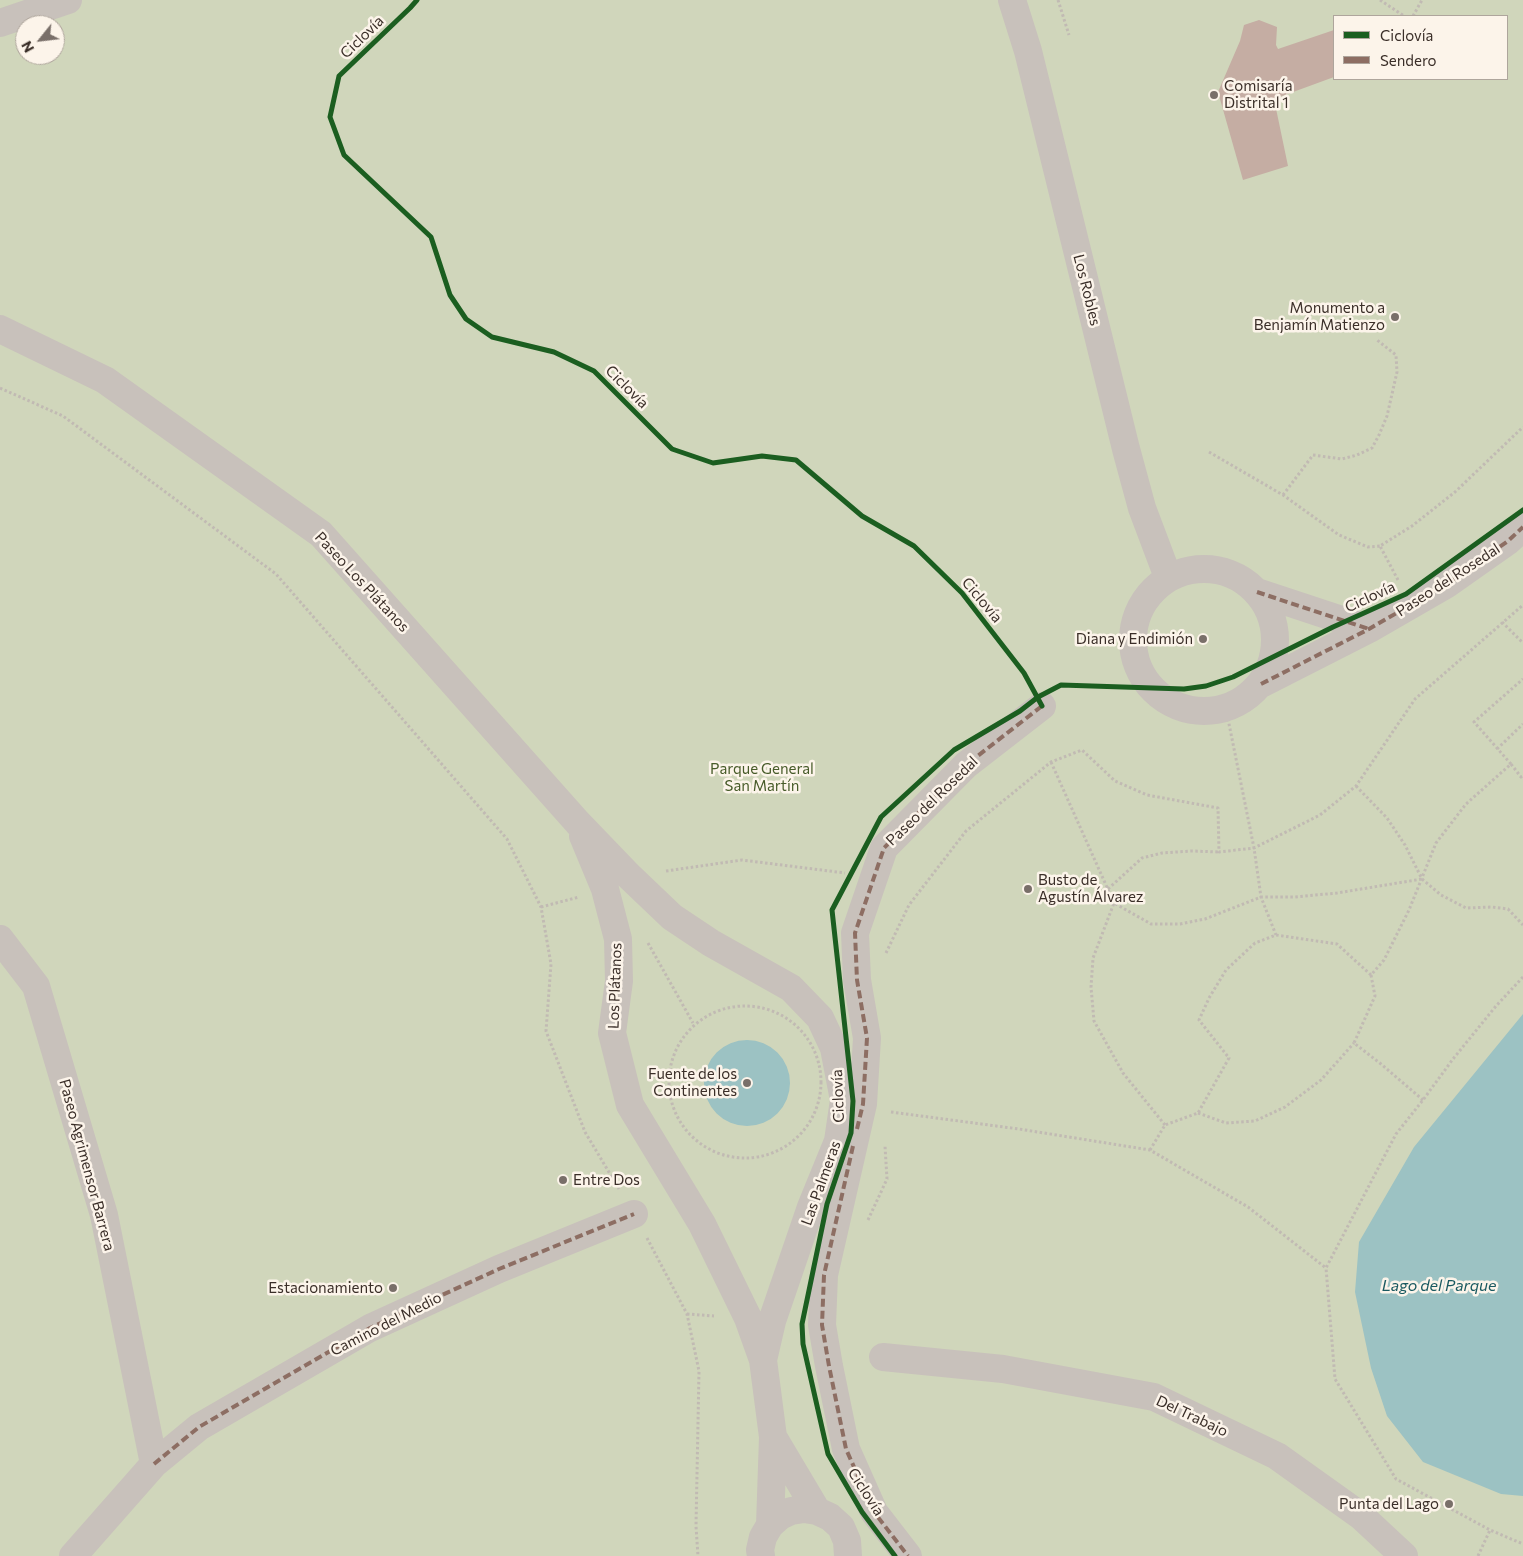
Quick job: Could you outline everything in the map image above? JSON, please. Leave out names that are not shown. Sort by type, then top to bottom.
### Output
[{"type":"street","points":[[0,23],[68,0]]},
{"type":"street","name":"Los Robles","points":[[1012,0],[1028,51],[1126,449],[1142,508],[1168,577]]},
{"type":"street","name":"Paseo Los Plátanos","points":[[0,329],[105,380],[321,534],[578,823]]},
{"type":"street","name":"Paseo del Rosedal","points":[[1261,684],[1370,628],[1447,584],[1508,541],[1523,527]]},
{"type":"street","points":[[1191,569],[1215,569],[1238,576],[1257,592],[1268,608],[1274,627],[1276,646],[1261,684],[1245,699],[1226,709],[1204,712],[1182,709],[1163,699],[1150,688],[1135,662],[1132,632],[1141,604],[1153,588],[1168,577],[1191,569]]},
{"type":"street","points":[[1257,592],[1370,628]]},
{"type":"street","name":"Paseo del Rosedal","points":[[908,1556],[874,1512],[846,1450],[822,1325],[824,1275],[862,1104],[866,1038],[856,980],[854,934],[884,848],[966,765],[1042,706]]},
{"type":"street","points":[[578,823],[629,876]]},
{"type":"street","name":"Los Plátanos","points":[[578,823],[605,889],[618,939],[619,981],[612,1034],[630,1105],[702,1224]]},
{"type":"street","name":"Las Palmeras","points":[[629,876],[672,917],[711,943],[791,988],[820,1018],[834,1048],[844,1100],[838,1141],[811,1207],[772,1321],[763,1360]]},
{"type":"street","name":"Paseo Agrimensor Barrera","points":[[0,939],[36,986],[101,1205],[154,1464]]},
{"type":"street","name":"Camino del Medio","points":[[73,1556],[154,1464],[199,1427],[370,1328],[498,1269],[634,1214]]},
{"type":"street","name":"Las Palmeras","points":[[702,1224],[748,1318],[763,1360],[773,1437],[770,1525]]},
{"type":"street","name":"Del Trabajo","points":[[884,1357],[1003,1369],[1154,1397],[1277,1456],[1361,1516],[1404,1556]]},
{"type":"street","name":"Las Palmeras","points":[[773,1437],[817,1511]]},
{"type":"street","points":[[761,1556],[760,1550],[763,1537],[770,1525],[780,1516],[791,1511],[804,1509],[817,1511],[830,1517],[840,1527],[847,1540],[849,1556]]},
{"type":"path","points":[[1058,0],[1069,36]]},
{"type":"path","points":[[1380,0],[1402,15]]},
{"type":"path","points":[[1414,15],[1422,0]]},
{"type":"path","points":[[1283,495],[1313,455],[1342,458],[1357,455],[1372,448],[1387,416],[1397,372],[1396,355],[1377,340]]},
{"type":"path","points":[[0,388],[63,416],[276,574],[507,839],[541,907],[552,964],[546,1031],[585,1132],[634,1214],[687,1314],[699,1370],[696,1526],[698,1556]]},
{"type":"path","points":[[1209,452],[1283,495],[1339,536],[1368,547],[1380,546],[1412,526],[1456,492],[1523,427]]},
{"type":"path","points":[[1380,546],[1406,594],[1414,603]]},
{"type":"path","points":[[1108,889],[1142,858],[1162,853],[1219,852],[1254,848],[1320,815],[1356,786],[1415,699],[1523,604]]},
{"type":"path","points":[[1502,622],[1523,644]]},
{"type":"path","points":[[1522,777],[1474,722],[1523,679]]},
{"type":"path","points":[[1226,709],[1254,848],[1261,897],[1276,935]]},
{"type":"path","points":[[1497,748],[1523,724]]},
{"type":"path","points":[[882,960],[908,905],[966,831],[1051,762],[1082,750],[1115,781],[1147,795],[1218,808],[1219,852]]},
{"type":"path","points":[[1051,762],[1114,903],[1151,924],[1180,924],[1206,919],[1261,897],[1295,897],[1338,893],[1422,879]]},
{"type":"path","points":[[1371,975],[1384,960],[1409,910],[1436,844],[1466,804],[1511,764]]},
{"type":"path","points":[[1356,786],[1387,818],[1405,845],[1422,879],[1441,895],[1466,908],[1492,907],[1508,909],[1523,925]]},
{"type":"path","points":[[629,876],[742,860],[851,874],[847,881]]},
{"type":"path","points":[[541,907],[605,889]]},
{"type":"path","points":[[1114,903],[1093,958],[1091,986],[1094,1021],[1123,1073],[1165,1125]]},
{"type":"path","points":[[1150,1150],[1165,1125],[1198,1113],[1226,1123],[1255,1121],[1285,1107],[1321,1080],[1354,1043],[1375,996],[1371,975],[1337,944],[1276,935],[1256,943],[1226,970],[1209,998],[1199,1020],[1230,1058],[1198,1113]]},
{"type":"path","points":[[647,941],[693,1023]]},
{"type":"path","points":[[1523,977],[1496,1006],[1453,1059],[1396,1134],[1326,1268],[1335,1379],[1396,1480],[1490,1530],[1523,1544]]},
{"type":"path","points":[[746,1005],[772,1010],[794,1024],[811,1045],[820,1070],[820,1096],[812,1119],[798,1138],[778,1151],[755,1158],[731,1158],[708,1150],[690,1135],[676,1116],[669,1092],[670,1066],[680,1042],[693,1023],[720,1009],[746,1005]]},
{"type":"path","points":[[1354,1043],[1423,1100]]},
{"type":"path","points":[[884,1111],[1019,1129],[1150,1150],[1248,1207],[1326,1268]]},
{"type":"path","points":[[866,1224],[887,1178],[885,1140]]},
{"type":"path","points":[[1478,1556],[1490,1530]]},
{"type":"green space","name":"Parque General San Martín","points":[[0,0],[1523,0],[1523,1556],[0,1556]]},
{"type":"water","name":"Lago del Parque","points":[[1523,1014],[1523,1496],[1501,1494],[1423,1462],[1387,1416],[1371,1368],[1355,1292],[1359,1242],[1414,1147]]},
{"type":"water","points":[[747,1040],[763,1043],[771,1047],[783,1059],[787,1067],[790,1083],[787,1099],[783,1107],[771,1119],[763,1123],[747,1126],[731,1123],[723,1119],[711,1107],[707,1099],[704,1083],[707,1067],[711,1059],[723,1047],[731,1043]]},
{"type":"building","points":[[1259,20],[1277,27],[1276,45],[1278,49],[1333,30],[1333,77],[1274,99],[1288,166],[1243,180],[1218,92],[1240,41],[1244,25]]},
{"type":"marked path","points":[[1261,684],[1369,629],[1447,584],[1508,541],[1523,527]]},
{"type":"marked path","points":[[1257,592],[1369,629]]},
{"type":"marked path","points":[[857,1129],[863,1104],[867,1038],[857,980],[855,933],[884,848],[966,765],[1042,706]]},
{"type":"marked path","points":[[853,1146],[824,1275],[822,1325],[846,1449],[874,1512],[908,1556]]},
{"type":"marked path","points":[[154,1464],[199,1427],[370,1328],[499,1269],[634,1214]]},
{"type":"cycle path","name":"Ciclovía","points":[[417,0],[339,76],[330,117],[344,155],[431,237],[450,295],[466,319],[492,337],[554,352],[594,371],[672,449],[713,463],[762,456],[796,460],[862,516],[914,546],[962,593],[1024,673],[1042,706]]},
{"type":"cycle path","name":"Ciclovía","points":[[895,1556],[862,1512],[828,1454],[803,1344],[802,1324],[827,1204],[851,1133],[853,1101],[832,910],[881,817],[954,750],[1020,711],[1038,697],[1061,685],[1184,689],[1206,686],[1233,677],[1333,627],[1406,594],[1523,510]]},
{"type":"place","name":"Comisaría Distrital 1","points":[[1214,95]]},
{"type":"place","name":"Monumento a Benjamín Matienzo","points":[[1395,317]]},
{"type":"place","name":"Diana y Endimión","points":[[1203,639]]},
{"type":"place","name":"Busto de Agustín Álvarez","points":[[1028,889]]},
{"type":"place","name":"Fuente de los Continentes","points":[[747,1083]]},
{"type":"place","name":"Entre Dos","points":[[563,1180]]},
{"type":"place","name":"Estacionamiento","points":[[393,1288]]},
{"type":"place","name":"Punta del Lago","points":[[1449,1504]]}]
